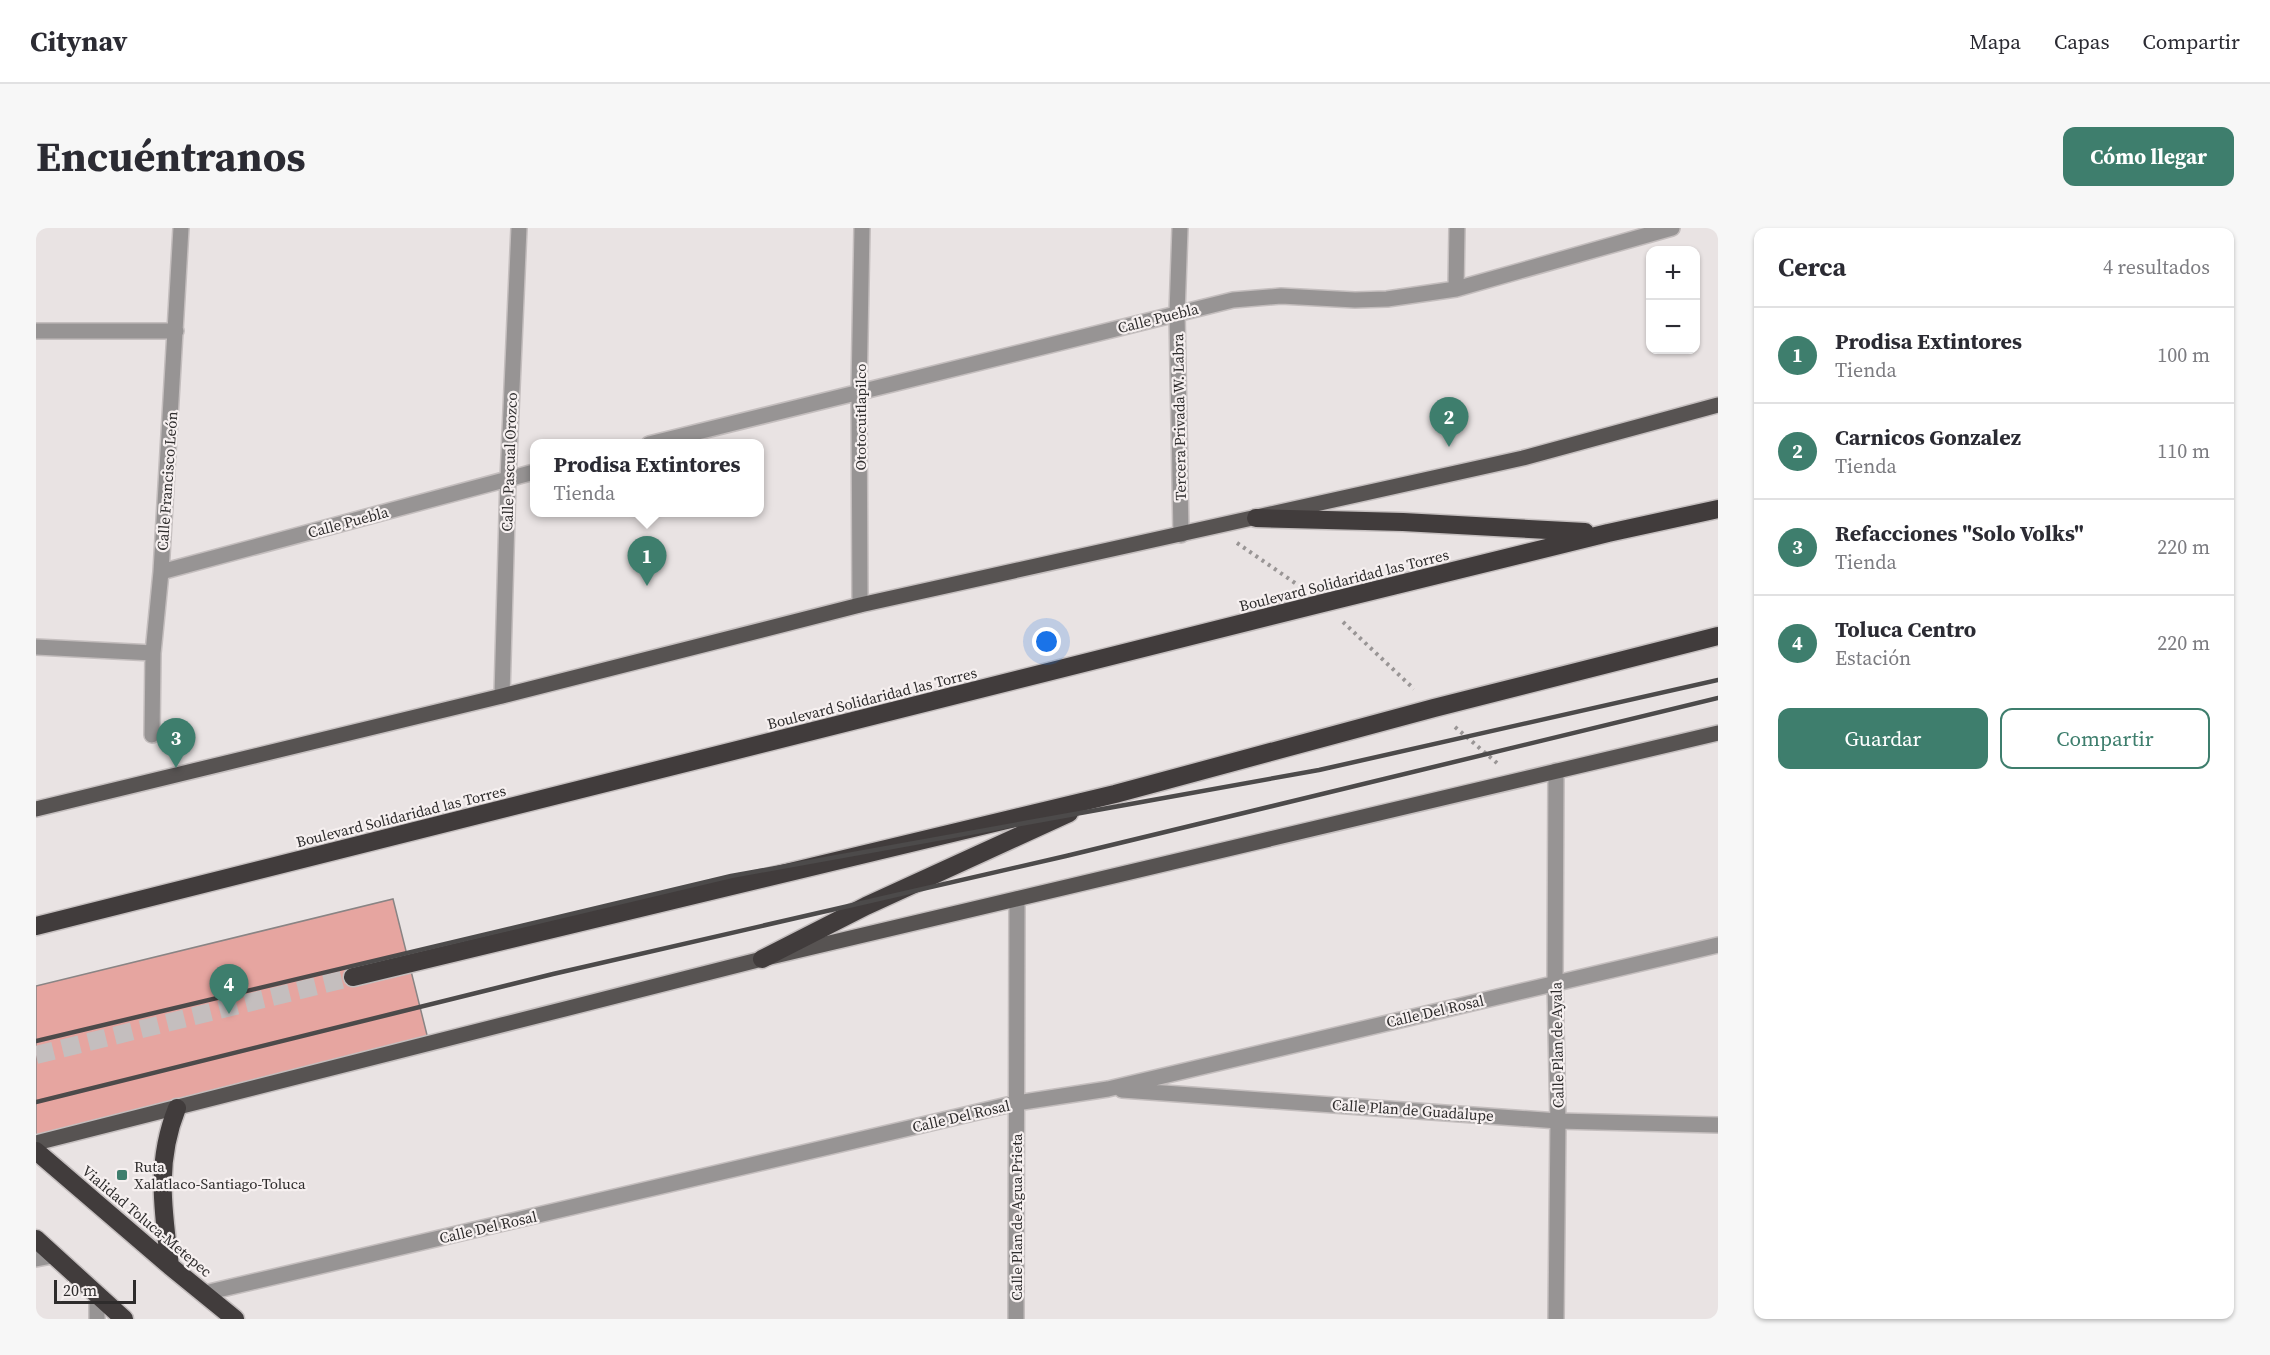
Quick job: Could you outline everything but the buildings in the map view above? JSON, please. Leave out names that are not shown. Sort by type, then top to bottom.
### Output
[{"type":"highway","name":"Boulevard Solidaridad las Torres","points":[[36,926],[1323,603],[1608,533],[1718,509]]},
{"type":"highway","points":[[1256,518],[1403,522],[1608,533]]},
{"type":"highway","points":[[353,977],[1115,794],[1434,708],[1718,636]]},
{"type":"highway","points":[[762,958],[996,845],[1115,794]]},
{"type":"highway","points":[[170,1266],[162,1202],[162,1178],[167,1133],[177,1108]]},
{"type":"highway","name":"Vialidad Toluca-Metepec","points":[[36,1151],[235,1319]]},
{"type":"highway","points":[[36,1239],[44,1258],[97,1295],[124,1319]]},
{"type":"main road","points":[[36,809],[502,696],[860,605],[1523,458],[1718,405]]},
{"type":"main road","points":[[36,1143],[762,958],[1718,733]]},
{"type":"street","name":"Calle Francisco León","points":[[152,735],[153,653],[161,572],[181,228]]},
{"type":"street","name":"Calle Pascual Orozco","points":[[502,696],[508,479],[519,228]]},
{"type":"street","name":"Ototocuitlapilco","points":[[860,605],[862,228]]},
{"type":"street","name":"Tercera Privada W. Labra","points":[[1180,228],[1177,313],[1181,535]]},
{"type":"street","points":[[1456,289],[1458,228]]},
{"type":"street","name":"Calle Puebla","points":[[669,439],[1233,300],[1281,296],[1354,300],[1387,299],[1456,289],[1642,232],[1672,228]]},
{"type":"street","points":[[36,331],[176,331]]},
{"type":"street","name":"Calle Puebla","points":[[161,572],[530,473]]},
{"type":"street","points":[[36,647],[153,653]]},
{"type":"street","name":"Calle Plan de Ayala","points":[[1556,771],[1555,982],[1558,1121],[1556,1319]]},
{"type":"street","name":"Calle Plan de Agua Prieta","points":[[1016,1319],[1017,899]]},
{"type":"street","name":"Calle Del Rosal","points":[[205,1293],[1016,1102],[1108,1089],[1718,945]]},
{"type":"street","name":"Calle Plan de Guadalupe","points":[[1108,1089],[1558,1121],[1718,1125]]},
{"type":"street","points":[[97,1295],[97,1319]]},
{"type":"path","points":[[1215,527],[1323,603],[1434,708],[1517,780]]},
{"type":"tunnel","points":[[36,1055],[353,977]]},
{"type":"railway","points":[[36,1041],[731,876],[1319,770],[1718,680]]},
{"type":"railway","points":[[36,1102],[553,974],[1066,856],[1718,698]]},
{"type":"place","name":"Carnicos Gonzalez","points":[[1449,447]]},
{"type":"place","name":"Prodisa Extintores","points":[[647,586]]},
{"type":"place","name":"Refacciones \"Solo Volks\"","points":[[176,768]]},
{"type":"place","name":"Toluca Centro","points":[[229,1014]]},
{"type":"place","name":"Ruta Xalatlaco-Santiago-Toluca","points":[[122,1175]]}]
